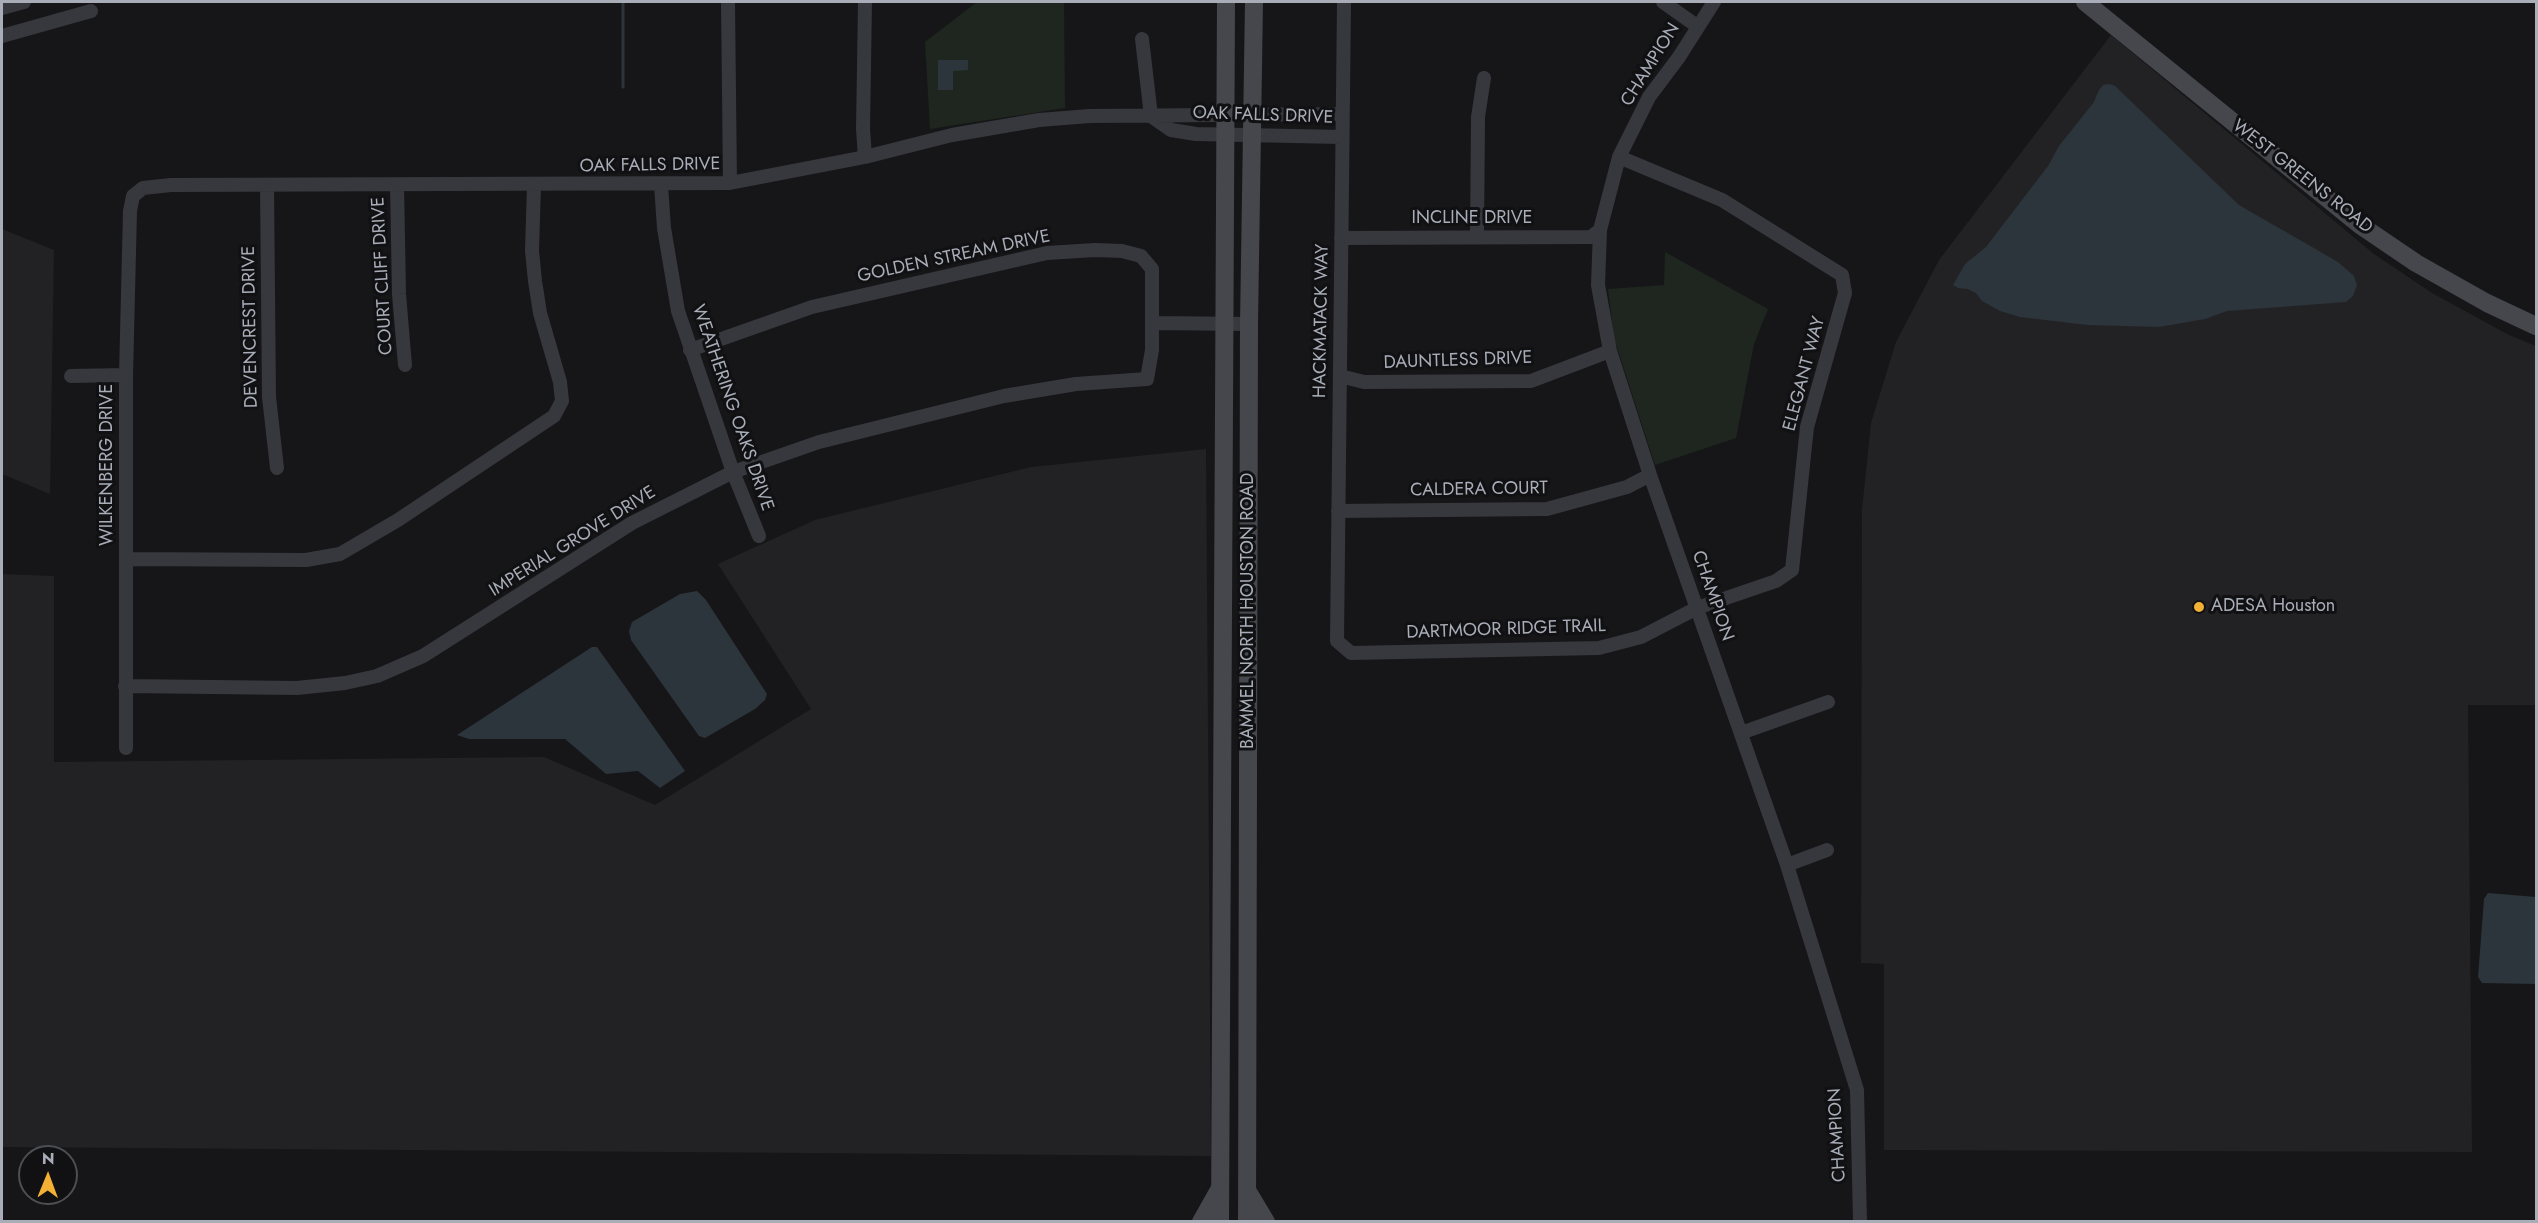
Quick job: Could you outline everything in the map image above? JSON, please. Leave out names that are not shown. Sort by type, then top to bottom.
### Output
[{"type":"main road","name":"BAMMEL NORTH HOUSTON ROAD","points":[[1220,1221],[1227,2]]},
{"type":"main road","name":"BAMMEL NORTH HOUSTON ROAD","points":[[1247,1221],[1249,324],[1254,2]]},
{"type":"main road","name":"WEST GREENS ROAD","points":[[2085,2],[2360,225],[2416,262],[2487,303],[2536,326]]},
{"type":"main road","points":[[1222,644],[1249,646]]},
{"type":"main road","points":[[1222,864],[1248,864]]},
{"type":"main road","points":[[1201,1221],[1221,1186]]},
{"type":"main road","points":[[1247,1190],[1266,1221]]},
{"type":"street","points":[[2,8],[24,2]]},
{"type":"street","points":[[728,2],[730,183]]},
{"type":"street","points":[[865,2],[863,129],[865,157]]},
{"type":"street","name":"HACKMATACK WAY","points":[[1337,641],[1344,2]]},
{"type":"street","points":[[1663,2],[1697,26]]},
{"type":"street","name":"CHAMPION","points":[[1714,2],[1679,57],[1649,97],[1619,157],[1600,230],[1598,285],[1610,351],[1650,475],[1787,865],[1857,1090],[1860,1221]]},
{"type":"street","points":[[2,36],[91,11]]},
{"type":"street","points":[[1142,39],[1151,116]]},
{"type":"street","points":[[1477,237],[1478,117],[1484,78]]},
{"type":"street","name":"OAK FALLS DRIVE","points":[[143,188],[267,185],[730,183],[865,157],[996,126],[1090,116],[1342,114]]},
{"type":"street","name":"OAK FALLS DRIVE","points":[[1151,116],[1171,130],[1225,135],[1342,137]]},
{"type":"street","name":"ELEGANT WAY","points":[[1619,157],[1722,200],[1842,275],[1845,293],[1807,426],[1792,570],[1776,581]]},
{"type":"street","points":[[126,559],[306,560],[329,558],[362,543],[554,416],[562,401],[560,382],[540,313],[535,281],[532,251],[534,184]]},
{"type":"street","name":"DEVENCREST DRIVE","points":[[267,185],[269,397],[277,468]]},
{"type":"street","name":"COURT CLIFF DRIVE","points":[[397,185],[399,294],[405,365]]},
{"type":"street","name":"WEATHERING OAKS DRIVE","points":[[661,185],[671,276],[690,350],[733,472],[759,536]]},
{"type":"street","name":"WILKENBERG DRIVE","points":[[126,748],[126,375],[129,211],[133,196],[143,188]]},
{"type":"street","name":"INCLINE DRIVE","points":[[1341,238],[1591,237],[1600,230]]},
{"type":"street","name":"GOLDEN STREAM DRIVE","points":[[690,350],[812,308],[960,272],[1063,251],[1122,251],[1141,256],[1152,269],[1152,350],[1147,379]]},
{"type":"street","points":[[1153,323],[1249,324]]},
{"type":"street","name":"DAUNTLESS DRIVE","points":[[1340,376],[1364,382],[1531,381],[1610,351]]},
{"type":"street","points":[[71,376],[126,375]]},
{"type":"street","name":"IMPERIAL GROVE DRIVE","points":[[125,686],[297,688],[345,683],[393,670],[453,638],[603,540],[673,501],[733,472],[819,442],[1004,396],[1076,384],[1147,379]]},
{"type":"street","name":"CALDERA COURT","points":[[1338,511],[1547,509],[1627,487],[1650,475]]},
{"type":"street","name":"DARTMOOR RIDGE TRAIL","points":[[1337,641],[1351,652],[1599,648],[1641,638],[1698,608],[1776,581]]},
{"type":"street","points":[[1741,733],[1828,702]]},
{"type":"street","points":[[1787,865],[1827,850]]},
{"type":"shaded area","points":[[977,2],[1064,2],[1065,108],[930,129],[925,42]]},
{"type":"shaded area","name":"ADESA Houston","points":[[2111,35],[2374,254],[2432,293],[2509,335],[2536,346],[2536,705],[2468,705],[2472,1152],[1884,1150],[1884,964],[1861,963],[1862,510],[1871,423],[1896,342],[1939,260]]},
{"type":"shaded area","points":[[938,60],[968,60],[968,70],[953,71],[953,90],[938,90]]},
{"type":"shaded area","points":[[2103,85],[2115,86],[2239,205],[2338,262],[2354,276],[2357,285],[2353,296],[2346,302],[2227,311],[2205,319],[2159,327],[2088,325],[2020,317],[2000,311],[1982,301],[1976,293],[1953,285],[1965,264],[1986,247],[2048,166],[2059,146],[2094,102],[2099,90]]},
{"type":"shaded area","points":[[2,229],[54,250],[50,494],[2,474]]},
{"type":"shaded area","points":[[1665,252],[1768,309],[1754,344],[1736,438],[1655,465],[1614,338],[1608,289],[1664,285]]},
{"type":"shaded area","points":[[1206,449],[1211,1156],[78,1148],[78,1145],[2,1147],[2,574],[54,576],[54,762],[544,757],[655,805],[811,709],[718,564],[815,520],[1031,467]]},
{"type":"shaded area","points":[[697,591],[706,600],[767,694],[765,700],[755,709],[705,738],[699,736],[631,640],[629,631],[632,622],[680,594]]},
{"type":"shaded area","points":[[592,647],[597,647],[685,771],[660,788],[638,771],[606,774],[565,739],[469,739],[457,735]]},
{"type":"shaded area","points":[[2488,893],[2536,897],[2536,984],[2482,983],[2478,977],[2484,899]]},
{"type":"waterway","points":[[623,2],[623,87]]},
{"type":"place","name":"ADESA Houston","points":[[2199,607]]}]
